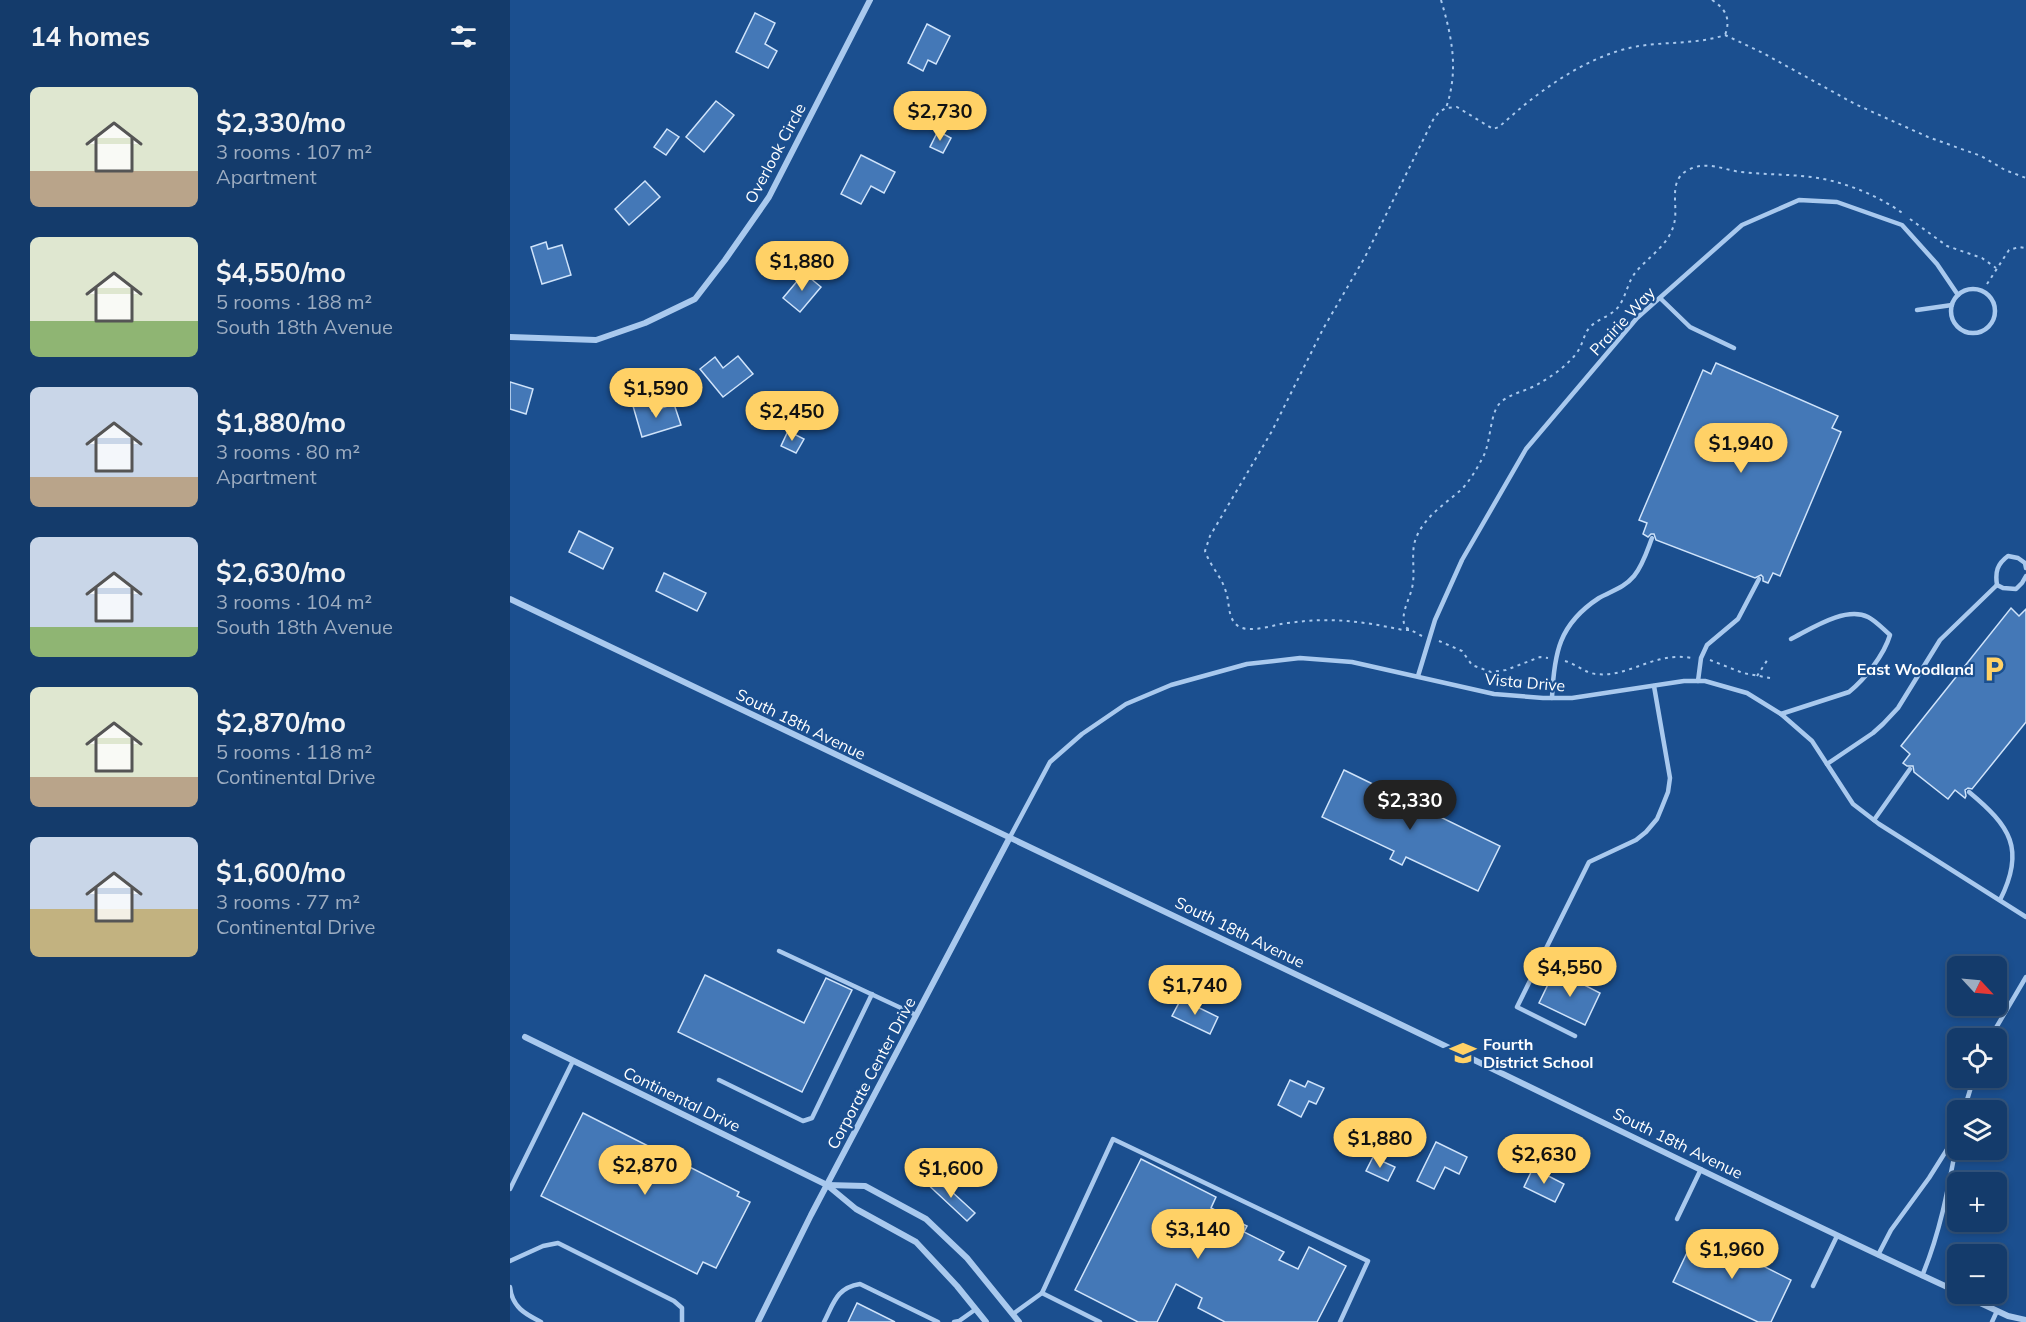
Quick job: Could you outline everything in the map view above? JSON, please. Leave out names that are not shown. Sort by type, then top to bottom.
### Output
[{"type":"street","name":"Overlook Circle","points":[[510,337],[596,340],[645,323],[696,298],[769,197],[870,0]]},
{"type":"street","name":"South 18th Avenue","points":[[510,599],[1947,1288]]},
{"type":"street","name":"Corporate Center Drive","points":[[758,1322],[827,1185],[1010,837]]},
{"type":"street","name":"Continental Drive","points":[[525,1037],[827,1185],[856,1209],[916,1242],[957,1286],[986,1322]]},
{"type":"street","name":"Continental Drive","points":[[827,1185],[865,1186],[926,1219],[967,1258],[1019,1322]]},
{"type":"street","name":"South 18th Avenue","points":[[1982,1304],[2008,1316],[2026,1320]]},
{"type":"street","name":"South 18th Avenue","points":[[2008,1316],[2015,1322]]},
{"type":"lane","name":"Prairie Way","points":[[1418,676],[1435,620],[1462,560],[1526,449],[1638,318],[1742,225],[1799,200],[1837,202],[1902,225],[1937,264],[1958,295]]},
{"type":"lane","points":[[1978,290],[1989,297],[1995,309],[1992,322],[1981,332],[1966,332],[1954,323],[1951,316],[1952,305],[1958,295],[1964,291],[1978,290]]},
{"type":"lane","points":[[1660,298],[1690,327],[1734,348]]},
{"type":"lane","points":[[1917,310],[1952,305]]},
{"type":"lane","points":[[1552,698],[1556,659],[1560,642],[1567,628],[1587,606],[1624,586],[1634,577],[1652,538]]},
{"type":"lane","points":[[1997,585],[1995,573],[2001,561],[2007,556],[2018,558],[2025,563],[2026,568]]},
{"type":"lane","points":[[1997,585],[2016,589],[2026,576]]},
{"type":"lane","points":[[1698,681],[1701,658],[1707,645],[1738,619],[1759,579]]},
{"type":"lane","points":[[1827,764],[1883,724],[1904,699],[1940,640],[1997,585]]},
{"type":"lane","points":[[1781,714],[1849,692],[1857,686],[1886,649],[1890,636],[1866,616],[1855,615],[1837,616],[1791,639]]},
{"type":"lane","name":"Vista Drive","points":[[1010,837],[1050,762],[1082,734],[1126,704],[1171,685],[1247,664],[1300,658],[1352,662],[1494,694],[1552,698],[1595,695],[1684,681],[1705,681],[1747,693],[1781,714],[1812,741],[1853,804],[1874,820],[2026,917]]},
{"type":"lane","points":[[1575,1036],[1517,1007],[1589,862],[1636,840],[1657,819],[1668,792],[1670,778],[1654,686]]},
{"type":"lane","points":[[1874,820],[1910,769]]},
{"type":"lane","points":[[1969,792],[2001,820],[2013,843],[2014,872],[2000,900]]},
{"type":"lane","points":[[779,951],[916,1015]]},
{"type":"lane","points":[[1996,1028],[2026,977]]},
{"type":"lane","points":[[718,1080],[803,1121],[812,1118],[872,994]]},
{"type":"lane","points":[[510,1189],[573,1061]]},
{"type":"lane","points":[[1013,1314],[1042,1293],[1113,1139],[1368,1261],[1340,1322]]},
{"type":"lane","points":[[1878,1255],[1892,1230],[1947,1151]]},
{"type":"lane","points":[[1922,1276],[1933,1250],[1953,1160]]},
{"type":"lane","points":[[1677,1219],[1701,1169]]},
{"type":"lane","points":[[1813,1286],[1837,1236]]},
{"type":"lane","points":[[510,1261],[543,1246],[558,1243],[674,1300],[682,1308],[682,1322]]},
{"type":"lane","points":[[824,1322],[840,1292],[850,1286],[860,1284],[938,1322]]},
{"type":"lane","points":[[510,1287],[511,1298],[522,1312],[541,1322]]},
{"type":"lane","points":[[1042,1293],[1100,1322]]},
{"type":"lane","points":[[954,1322],[976,1309]]},
{"type":"lane","points":[[1992,1322],[1997,1311]]},
{"type":"path","points":[[1441,0],[1453,50],[1452,88],[1446,108]]},
{"type":"path","points":[[1712,0],[1726,14],[1729,24],[1725,35]]},
{"type":"path","points":[[1410,630],[1355,620],[1304,621],[1261,628],[1243,628],[1238,626],[1230,615],[1225,588],[1204,551],[1210,536],[1272,431],[1323,329],[1365,257],[1438,112],[1446,108],[1457,107],[1493,129],[1499,127],[1560,80],[1601,58],[1632,47],[1701,41],[1725,35],[1763,53],[1855,104],[1928,137],[1981,156],[2005,170],[2026,178]]},
{"type":"path","points":[[1770,678],[1701,658],[1680,656],[1662,657],[1633,668],[1598,674],[1587,672],[1567,662],[1540,657],[1506,670],[1491,672],[1472,665],[1462,651],[1453,645],[1430,639],[1410,630],[1404,624],[1403,615],[1414,579],[1415,543],[1431,515],[1461,489],[1474,473],[1489,444],[1495,410],[1501,401],[1539,385],[1557,372],[1578,352],[1588,329],[1619,306],[1635,273],[1668,237],[1674,223],[1676,186],[1679,177],[1693,167],[1713,165],[1731,171],[1817,178],[1839,183],[1895,208],[1947,246],[1982,258],[1996,268]]},
{"type":"path","points":[[1987,284],[2009,250],[2019,247],[2026,248]]},
{"type":"path","points":[[1757,676],[1768,659]]},
{"type":"building","points":[[755,13],[775,23],[765,44],[777,51],[768,68],[736,52]]},
{"type":"building","points":[[927,24],[950,36],[936,64],[928,60],[923,71],[908,63]]},
{"type":"building","points":[[716,101],[734,115],[704,152],[686,137]]},
{"type":"building","points":[[667,129],[679,137],[666,155],[654,147]]},
{"type":"building","points":[[938,131],[951,138],[943,153],[930,147]]},
{"type":"building","points":[[861,155],[895,172],[884,193],[871,186],[861,204],[841,194]]},
{"type":"building","points":[[645,181],[660,197],[629,225],[615,209]]},
{"type":"building","points":[[546,242],[548,249],[562,245],[571,275],[542,284],[531,247]]},
{"type":"building","points":[[804,273],[821,287],[800,312],[783,298]]},
{"type":"building","points":[[738,356],[753,374],[723,397],[700,369],[715,357],[723,368]]},
{"type":"building","points":[[1716,363],[1838,416],[1832,428],[1841,432],[1780,576],[1773,573],[1768,583],[1763,581],[1761,575],[1755,578],[1656,540],[1654,534],[1648,537],[1643,534],[1647,523],[1639,520],[1703,370],[1711,374]]},
{"type":"building","points":[[510,382],[533,389],[526,414],[510,409]]},
{"type":"building","points":[[649,401],[652,411],[674,404],[681,425],[642,437],[633,406]]},
{"type":"building","points":[[788,431],[804,439],[796,453],[781,446]]},
{"type":"building","points":[[579,531],[613,548],[603,569],[569,552]]},
{"type":"building","points":[[664,573],[706,593],[697,611],[656,591]]},
{"type":"building","name":"East Woodland","points":[[2011,608],[2019,616],[2026,609],[2026,722],[1972,789],[1965,790],[1965,798],[1955,790],[1948,799],[1914,772],[1913,766],[1903,763],[1910,754],[1901,746]]},
{"type":"building","points":[[1344,770],[1500,846],[1478,891],[1406,857],[1402,865],[1390,859],[1394,851],[1322,817]]},
{"type":"building","points":[[1555,970],[1600,993],[1585,1025],[1539,1003]]},
{"type":"building","points":[[705,975],[804,1023],[826,978],[852,990],[802,1092],[678,1032]]},
{"type":"building","points":[[1181,999],[1218,1017],[1210,1034],[1172,1016]]},
{"type":"building","points":[[1290,1080],[1305,1087],[1308,1081],[1324,1088],[1316,1104],[1309,1101],[1301,1117],[1278,1105]]},
{"type":"building","points":[[583,1113],[739,1192],[737,1196],[750,1202],[716,1268],[703,1262],[697,1274],[541,1196]]},
{"type":"building","points":[[1436,1142],[1467,1157],[1459,1174],[1445,1167],[1434,1189],[1417,1181]]},
{"type":"building","points":[[1373,1157],[1395,1167],[1388,1181],[1366,1171]]},
{"type":"building","points":[[1141,1159],[1216,1197],[1211,1208],[1247,1226],[1244,1232],[1284,1252],[1279,1260],[1298,1269],[1309,1247],[1346,1266],[1317,1322],[1225,1322],[1198,1308],[1202,1298],[1176,1284],[1157,1322],[1138,1322],[1075,1290]]},
{"type":"building","points":[[1533,1168],[1564,1184],[1555,1202],[1524,1187]]},
{"type":"building","points":[[925,1177],[950,1190],[975,1213],[967,1221],[923,1180]]},
{"type":"building","points":[[1696,1234],[1735,1253],[1738,1248],[1753,1256],[1751,1260],[1791,1280],[1771,1322],[1758,1322],[1673,1282]]},
{"type":"building","points":[[857,1303],[895,1322],[848,1322]]},
{"type":"place","name":"East Woodland","points":[[1994,669]]},
{"type":"place","name":"Fourth District School","points":[[1463,1053]]}]
